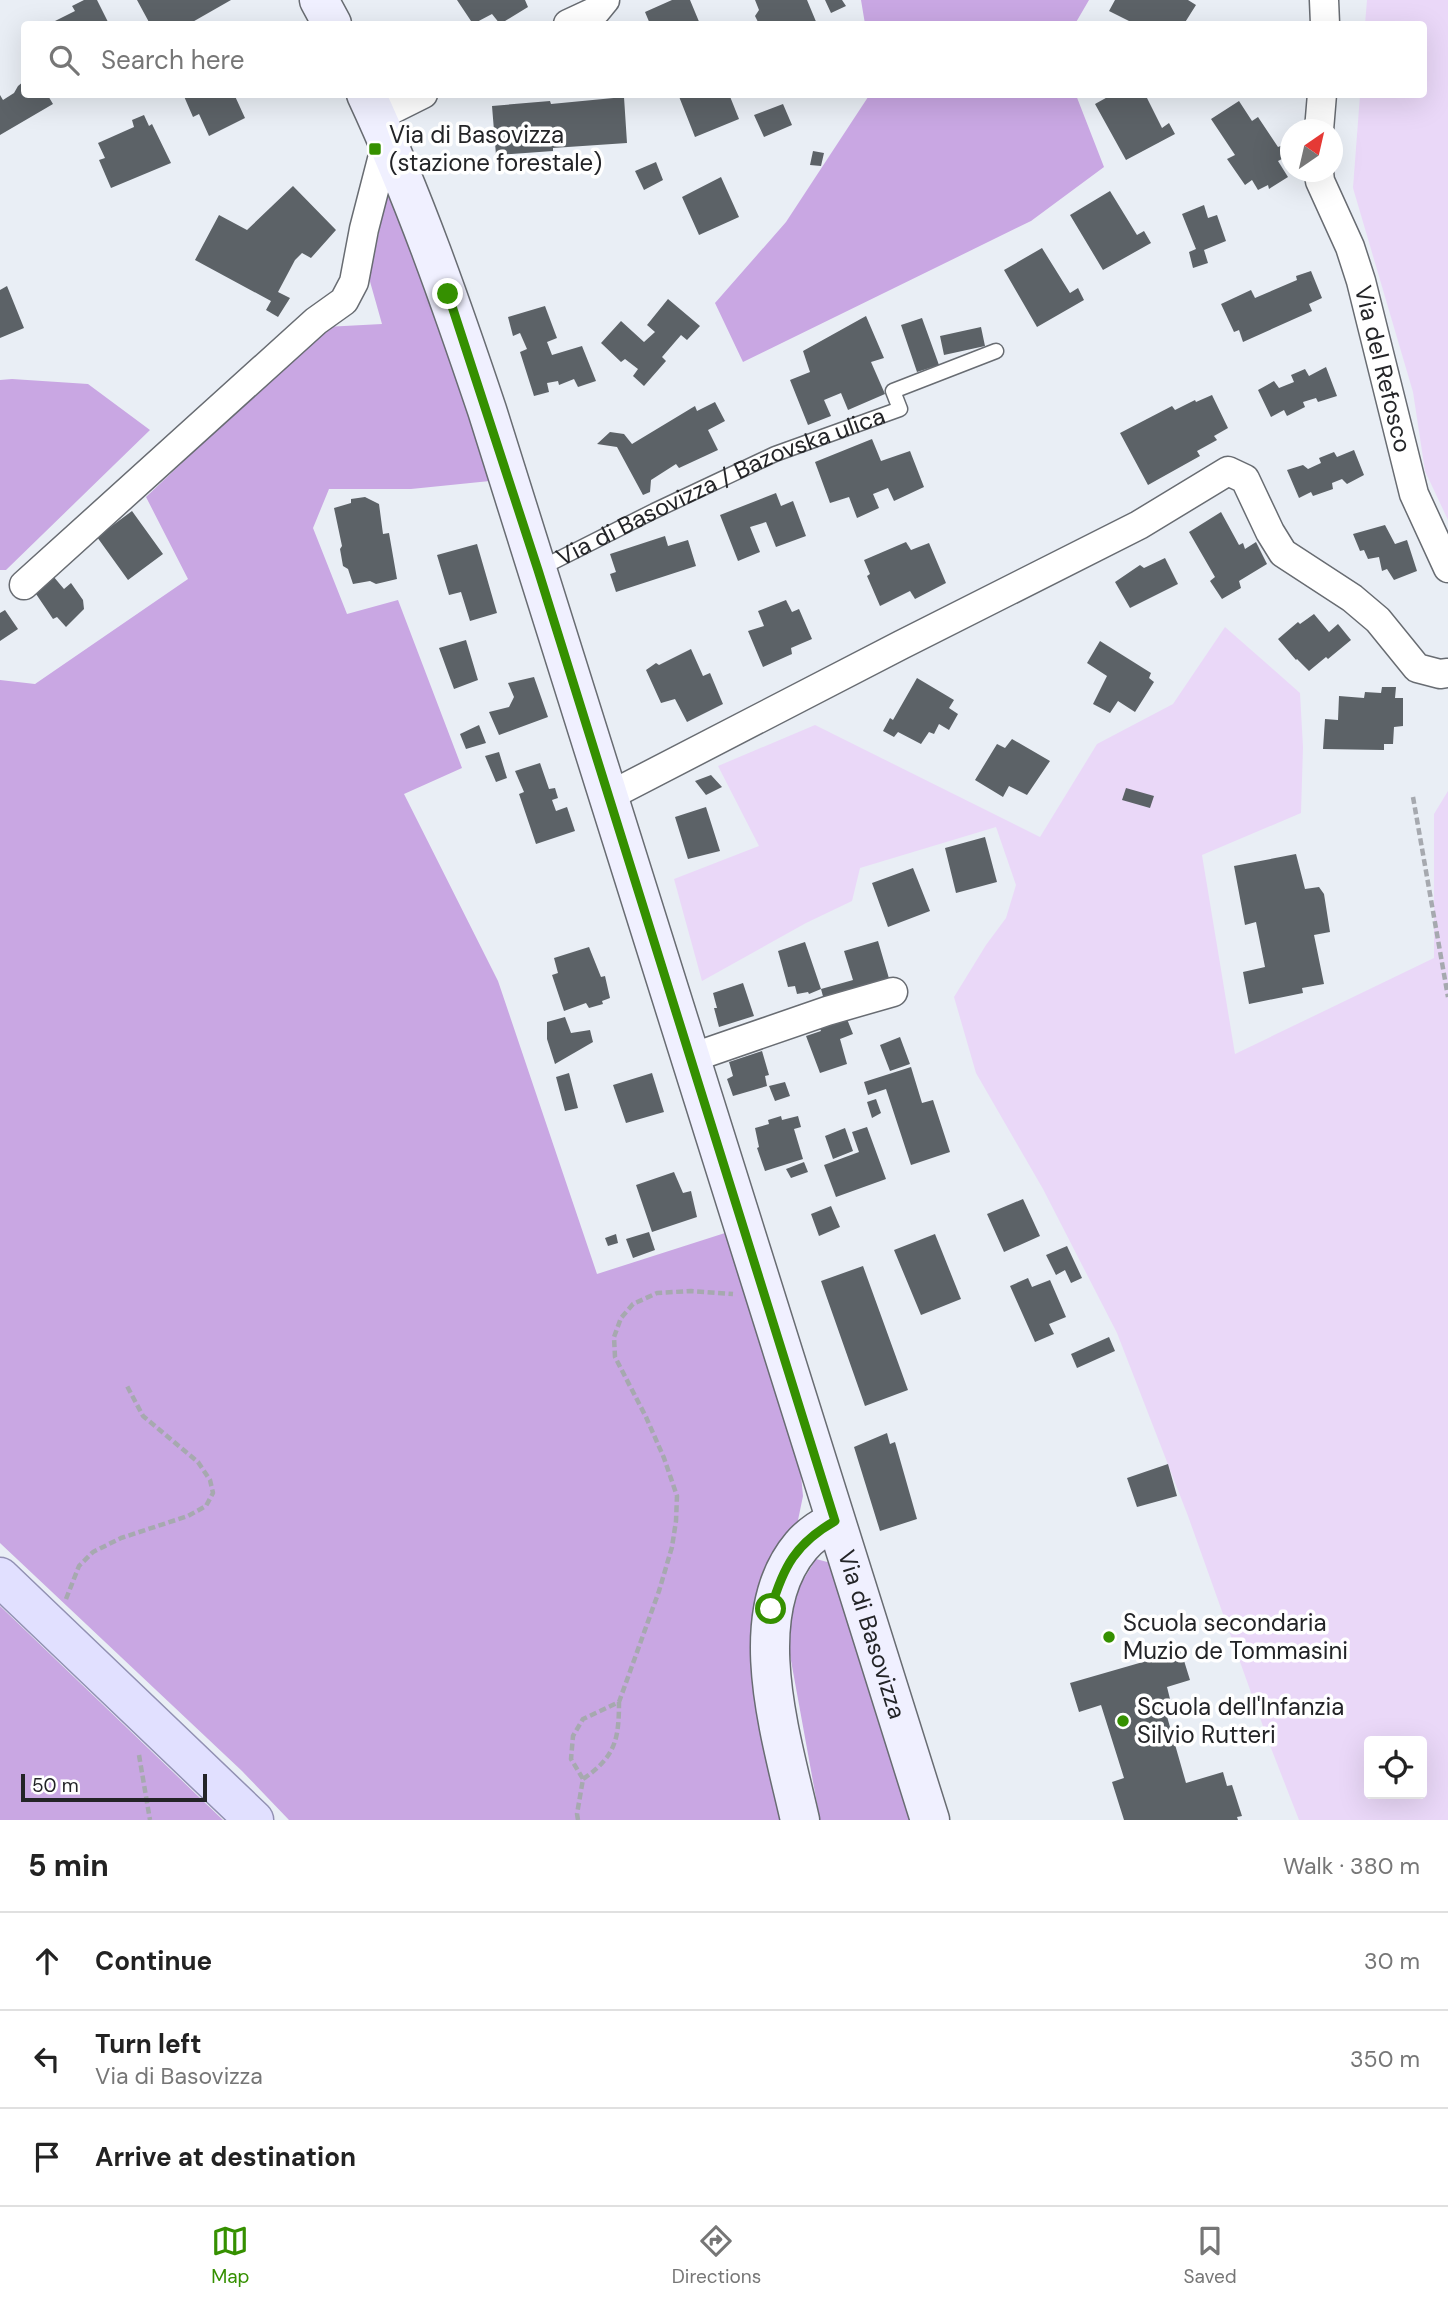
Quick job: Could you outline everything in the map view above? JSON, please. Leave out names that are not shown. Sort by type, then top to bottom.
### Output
[{"type":"main road","points":[[319,0],[330,21]]},
{"type":"main road","name":"Via di Basovizza","points":[[377,117],[448,294],[538,570],[930,1820]]},
{"type":"main road","points":[[800,1820],[773,1684],[769,1642],[771,1609],[779,1581],[789,1561],[802,1544],[835,1521]]},
{"type":"main road","points":[[0,1577],[254,1820]]},
{"type":"street","points":[[574,21],[596,11],[605,0]]},
{"type":"street","points":[[1324,0],[1325,21]]},
{"type":"street","points":[[24,585],[316,321],[344,301],[354,282],[364,229],[377,117],[415,98]]},
{"type":"street","points":[[1320,119],[1322,98]]},
{"type":"street","name":"Via del Refosco","points":[[1320,182],[1350,247],[1361,281],[1414,494],[1448,568]]},
{"type":"street","points":[[609,796],[1139,525],[1228,471],[1245,479],[1269,532],[1283,553],[1361,605],[1378,620],[1417,668],[1440,674],[1448,673]]},
{"type":"street","points":[[691,1058],[827,1010],[893,992]]},
{"type":"lane","name":"Via di Basovizza / Bazovska ulica","points":[[538,570],[775,454],[900,409],[893,391],[996,351]]},
{"type":"path","points":[[1413,797],[1448,997]]},
{"type":"path","points":[[583,1779],[601,1766],[613,1748],[619,1729],[619,1702],[659,1591],[676,1521],[677,1496],[651,1427],[615,1357],[614,1337],[621,1318],[633,1304],[657,1293],[691,1291],[765,1296]]},
{"type":"path","points":[[49,1623],[65,1601],[79,1566],[93,1552],[121,1538],[188,1516],[206,1506],[213,1493],[210,1480],[198,1462],[143,1416],[127,1386]]},
{"type":"path","points":[[578,1820],[583,1779],[571,1759],[573,1736],[583,1719],[619,1702]]},
{"type":"path","points":[[139,1753],[150,1820]]},
{"type":"shaded area","points":[[861,0],[1089,0],[1077,21],[864,21]]},
{"type":"shaded area","points":[[1367,0],[1448,0],[1448,520],[1425,471],[1413,392],[1353,188],[1360,98],[1427,98],[1427,21],[1365,21]]},
{"type":"shaded area","points":[[867,98],[1077,98],[1104,167],[1031,221],[743,362],[715,303],[786,222]]},
{"type":"shaded area","points":[[389,186],[419,266],[490,481],[411,489],[329,489],[313,528],[347,614],[398,600],[462,768],[404,794],[498,981],[597,1274],[725,1233],[800,1465],[803,1496],[797,1525],[763,1571],[752,1639],[755,1700],[781,1820],[289,1820],[242,1771],[0,1543],[0,680],[35,684],[188,579],[146,497],[325,327],[382,324],[369,278]]},
{"type":"shaded area","points":[[0,380],[88,384],[150,430],[6,570],[0,570]]},
{"type":"shaded area","points":[[1225,627],[1300,693],[1303,747],[1301,813],[1202,855],[1235,1054],[1434,958],[1434,814],[1448,791],[1448,1820],[1299,1820],[1188,1516],[1117,1333],[1043,1189],[976,1073],[954,997],[1006,918],[1016,885],[996,827],[860,868],[852,901],[806,923],[702,981],[674,879],[759,846],[718,766],[815,725],[1040,837],[1097,744],[1173,704]]},
{"type":"shaded area","points":[[816,1559],[831,1563],[911,1820],[820,1820],[788,1644],[796,1592]]},
{"type":"shaded area","points":[[0,1606],[223,1820],[0,1820]]},
{"type":"building","points":[[84,0],[97,0],[108,21],[55,21],[75,11],[72,6]]},
{"type":"building","points":[[137,0],[231,0],[194,21],[148,21]]},
{"type":"building","points":[[457,0],[525,0],[528,7],[505,21],[498,21],[492,14],[479,21],[471,21]]},
{"type":"building","points":[[672,0],[690,0],[699,21],[649,21],[645,12]]},
{"type":"building","points":[[755,0],[807,0],[816,21],[758,21],[755,16],[759,10]]},
{"type":"building","points":[[825,0],[842,0],[846,6],[831,13]]},
{"type":"building","points":[[1115,0],[1188,0],[1196,5],[1186,21],[1129,21],[1109,11]]},
{"type":"building","points":[[21,84],[21,98],[49,98],[53,104],[0,135],[0,95],[3,100],[14,93]]},
{"type":"building","points":[[185,98],[236,98],[245,118],[209,136],[199,114],[193,117]]},
{"type":"building","points":[[624,98],[627,143],[496,155],[492,106],[550,101],[551,104]]},
{"type":"building","points":[[680,98],[731,98],[739,119],[695,137]]},
{"type":"building","points":[[1106,98],[1147,98],[1162,128],[1169,123],[1175,134],[1126,160],[1095,104]]},
{"type":"building","points":[[1239,101],[1252,121],[1258,117],[1280,146],[1280,182],[1269,189],[1268,185],[1258,190],[1252,180],[1245,185],[1227,159],[1235,155],[1211,119]]},
{"type":"building","points":[[783,104],[792,125],[764,137],[754,115]]},
{"type":"building","points":[[144,115],[149,126],[152,124],[171,163],[111,188],[99,160],[105,158],[98,143],[134,127],[132,120]]},
{"type":"building","points":[[813,151],[824,153],[821,166],[810,165]]},
{"type":"building","points":[[656,162],[663,180],[644,190],[635,171]]},
{"type":"building","points":[[721,177],[739,217],[699,235],[682,197]]},
{"type":"building","points":[[293,186],[336,230],[311,258],[302,253],[295,260],[278,292],[290,298],[278,317],[266,310],[271,301],[195,260],[219,215],[247,230]]},
{"type":"building","points":[[1110,191],[1137,235],[1144,231],[1151,243],[1103,270],[1070,215]]},
{"type":"building","points":[[1204,205],[1208,218],[1217,215],[1226,241],[1204,250],[1208,263],[1193,268],[1189,252],[1196,249],[1182,214]]},
{"type":"building","points":[[1042,248],[1070,293],[1078,288],[1084,300],[1037,327],[1004,270]]},
{"type":"building","points":[[1311,271],[1322,298],[1309,304],[1312,311],[1243,342],[1239,330],[1234,332],[1221,304],[1251,290],[1255,298]]},
{"type":"building","points":[[7,286],[24,328],[0,338],[0,290]]},
{"type":"building","points":[[668,299],[700,326],[687,340],[681,335],[662,357],[666,361],[644,386],[633,376],[638,369],[625,359],[621,362],[601,343],[621,321],[644,342],[655,332],[647,325]]},
{"type":"building","points":[[545,306],[557,338],[547,342],[552,355],[582,346],[596,381],[578,387],[574,379],[559,385],[558,381],[547,383],[549,392],[534,396],[520,352],[527,349],[520,333],[513,336],[508,317]]},
{"type":"building","points":[[866,316],[884,358],[871,362],[885,394],[848,410],[841,393],[824,400],[831,416],[808,425],[790,380],[810,372],[803,351]]},
{"type":"building","points":[[922,318],[939,365],[917,372],[901,325]]},
{"type":"building","points":[[981,327],[985,346],[944,355],[940,336]]},
{"type":"building","points":[[1326,367],[1337,396],[1318,402],[1316,398],[1303,402],[1305,407],[1287,416],[1284,410],[1271,417],[1258,390],[1274,381],[1279,388],[1294,382],[1291,375],[1305,369],[1309,376]]},
{"type":"building","points":[[1212,395],[1228,428],[1214,436],[1217,440],[1197,451],[1200,456],[1148,485],[1120,433],[1172,406],[1175,410]]},
{"type":"building","points":[[715,402],[725,421],[708,430],[718,450],[679,468],[676,464],[651,480],[650,492],[643,495],[617,447],[597,444],[610,432],[624,434],[632,444],[695,406],[697,411]]},
{"type":"building","points":[[872,439],[881,461],[910,451],[924,487],[894,501],[888,488],[873,494],[879,508],[857,518],[849,497],[830,503],[815,462]]},
{"type":"building","points":[[1354,450],[1364,475],[1347,484],[1342,479],[1332,483],[1333,489],[1313,496],[1311,492],[1299,498],[1287,470],[1303,465],[1308,469],[1321,463],[1319,458],[1334,452],[1337,457]]},
{"type":"building","points":[[776,493],[781,506],[793,501],[806,536],[776,547],[766,522],[750,527],[760,552],[738,561],[720,515]]},
{"type":"building","points":[[365,497],[379,504],[383,534],[389,533],[397,579],[376,584],[370,581],[353,584],[348,569],[343,566],[334,508],[351,503],[351,499]]},
{"type":"building","points":[[132,511],[163,554],[128,580],[97,537]]},
{"type":"building","points":[[1221,512],[1239,545],[1243,543],[1245,549],[1256,542],[1267,564],[1239,581],[1241,588],[1222,599],[1210,581],[1215,577],[1189,532]]},
{"type":"building","points":[[1385,525],[1395,544],[1407,540],[1417,571],[1394,580],[1387,569],[1382,571],[1379,557],[1368,559],[1364,550],[1360,551],[1353,534]]},
{"type":"building","points":[[665,536],[668,546],[688,540],[696,566],[616,592],[610,574],[616,572],[610,554]]},
{"type":"building","points":[[906,542],[911,550],[929,543],[946,583],[915,599],[910,591],[880,606],[867,576],[870,574],[864,560]]},
{"type":"building","points":[[477,544],[497,613],[470,621],[461,592],[449,595],[437,555]]},
{"type":"building","points":[[1165,558],[1178,584],[1130,608],[1115,582],[1140,565],[1144,568]]},
{"type":"building","points":[[53,576],[64,589],[71,583],[83,600],[84,609],[66,627],[57,617],[53,619],[34,591]]},
{"type":"building","points":[[786,600],[792,612],[799,609],[812,639],[791,648],[792,654],[763,667],[748,631],[764,626],[758,611]]},
{"type":"building","points":[[5,610],[18,629],[0,641],[0,613]]},
{"type":"building","points":[[1314,614],[1329,632],[1338,624],[1351,640],[1309,671],[1278,639],[1298,622],[1300,624]]},
{"type":"building","points":[[466,640],[478,680],[454,689],[439,648]]},
{"type":"building","points":[[1100,641],[1151,673],[1149,678],[1154,682],[1135,712],[1118,701],[1110,713],[1093,704],[1107,676],[1087,663]]},
{"type":"building","points":[[691,649],[703,676],[710,673],[723,704],[687,722],[675,699],[661,703],[646,670],[656,663],[659,665]]},
{"type":"building","points":[[534,677],[548,717],[499,735],[489,712],[509,707],[514,697],[508,683]]},
{"type":"building","points":[[917,678],[954,700],[949,708],[958,714],[949,730],[939,724],[934,734],[929,732],[921,744],[898,732],[894,737],[883,731],[890,718],[893,720]]},
{"type":"building","points":[[1382,687],[1396,687],[1395,698],[1403,698],[1403,726],[1394,727],[1393,744],[1384,744],[1384,750],[1323,749],[1325,719],[1338,720],[1339,696],[1364,698],[1365,692],[1381,693]]},
{"type":"building","points":[[479,725],[486,743],[466,749],[460,734]]},
{"type":"building","points":[[1012,739],[1050,761],[1027,795],[1009,786],[1003,797],[975,780],[997,744],[1005,748]]},
{"type":"building","points":[[499,752],[507,778],[496,782],[485,756]]},
{"type":"building","points":[[540,763],[549,789],[555,788],[558,798],[552,800],[556,811],[567,807],[575,831],[536,844],[519,794],[524,792],[515,771]]},
{"type":"building","points":[[711,775],[722,787],[706,795],[695,781]]},
{"type":"building","points":[[1126,788],[1154,796],[1150,808],[1122,800]]},
{"type":"building","points":[[706,807],[720,851],[688,859],[675,817]]},
{"type":"building","points":[[985,837],[997,882],[956,893],[945,848]]},
{"type":"building","points":[[1296,854],[1305,889],[1319,887],[1324,894],[1330,932],[1314,935],[1324,984],[1302,988],[1303,993],[1249,1004],[1243,972],[1265,967],[1256,922],[1245,925],[1234,866]]},
{"type":"building","points":[[913,868],[930,911],[888,927],[872,883]]},
{"type":"building","points":[[878,941],[893,992],[827,1011],[821,989],[853,980],[844,951]]},
{"type":"building","points":[[805,942],[821,989],[809,994],[797,994],[795,986],[788,987],[778,951]]},
{"type":"building","points":[[589,947],[601,977],[605,976],[610,998],[602,1001],[603,1004],[589,1008],[586,1003],[564,1011],[552,975],[558,973],[554,958]]},
{"type":"building","points":[[743,983],[754,1016],[719,1027],[713,993]]},
{"type":"building","points":[[565,1017],[571,1033],[590,1030],[593,1042],[555,1064],[547,1039],[547,1022]]},
{"type":"building","points":[[847,1019],[853,1034],[840,1039],[847,1064],[820,1073],[806,1036],[821,1031],[819,1026]]},
{"type":"building","points":[[900,1037],[910,1064],[890,1071],[880,1045]]},
{"type":"building","points":[[762,1051],[769,1075],[765,1076],[767,1086],[733,1096],[727,1079],[733,1076],[729,1062]]},
{"type":"building","points":[[911,1067],[922,1103],[933,1100],[950,1152],[911,1165],[886,1089],[868,1095],[864,1082]]},
{"type":"building","points":[[569,1073],[578,1108],[565,1111],[556,1077]]},
{"type":"building","points":[[652,1073],[664,1112],[626,1123],[613,1085]]},
{"type":"building","points":[[785,1082],[790,1096],[775,1101],[769,1086]]},
{"type":"building","points":[[876,1099],[881,1113],[872,1118],[867,1102]]},
{"type":"building","points":[[781,1116],[782,1120],[798,1116],[801,1127],[794,1129],[803,1159],[765,1171],[757,1148],[755,1128],[769,1124],[768,1120]]},
{"type":"building","points":[[867,1127],[886,1179],[836,1197],[824,1165],[859,1152],[852,1132]]},
{"type":"building","points":[[845,1128],[853,1151],[833,1159],[825,1136]]},
{"type":"building","points":[[804,1162],[808,1172],[791,1178],[786,1169]]},
{"type":"building","points":[[674,1172],[683,1193],[691,1191],[697,1217],[652,1232],[636,1185]]},
{"type":"building","points":[[1023,1199],[1040,1236],[1004,1252],[987,1214]]},
{"type":"building","points":[[831,1206],[840,1227],[819,1236],[811,1214]]},
{"type":"building","points":[[649,1232],[655,1250],[633,1258],[626,1239]]},
{"type":"building","points":[[616,1234],[618,1243],[608,1246],[605,1238]]},
{"type":"building","points":[[935,1234],[961,1299],[921,1315],[894,1250]]},
{"type":"building","points":[[1067,1246],[1082,1278],[1071,1283],[1065,1270],[1056,1275],[1046,1255]]},
{"type":"building","points":[[863,1266],[908,1390],[865,1406],[821,1281]]},
{"type":"building","points":[[1028,1278],[1032,1287],[1050,1280],[1066,1317],[1049,1324],[1054,1334],[1035,1342],[1010,1286]]},
{"type":"building","points":[[1109,1337],[1115,1351],[1077,1368],[1071,1354]]},
{"type":"building","points":[[887,1433],[890,1444],[895,1442],[917,1519],[880,1531],[854,1447]]},
{"type":"building","points":[[1168,1464],[1177,1496],[1137,1507],[1127,1478]]},
{"type":"building","points":[[1181,1651],[1190,1680],[1167,1687],[1173,1711],[1166,1713],[1186,1783],[1223,1772],[1227,1786],[1232,1785],[1242,1816],[1237,1817],[1238,1820],[1124,1820],[1112,1782],[1124,1778],[1101,1705],[1079,1712],[1070,1683]]},
{"type":"place","name":"Via di Basovizza (stazione forestale)","points":[[375,149]]},
{"type":"place","name":"Scuola secondaria Muzio de Tommasini","points":[[1109,1637]]},
{"type":"place","name":"Scuola dell'Infanzia Silvio Rutteri","points":[[1123,1721]]},
{"type":"route","points":[[448,294],[538,570],[835,1521],[802,1544],[789,1561],[779,1581],[771,1609]]}]
